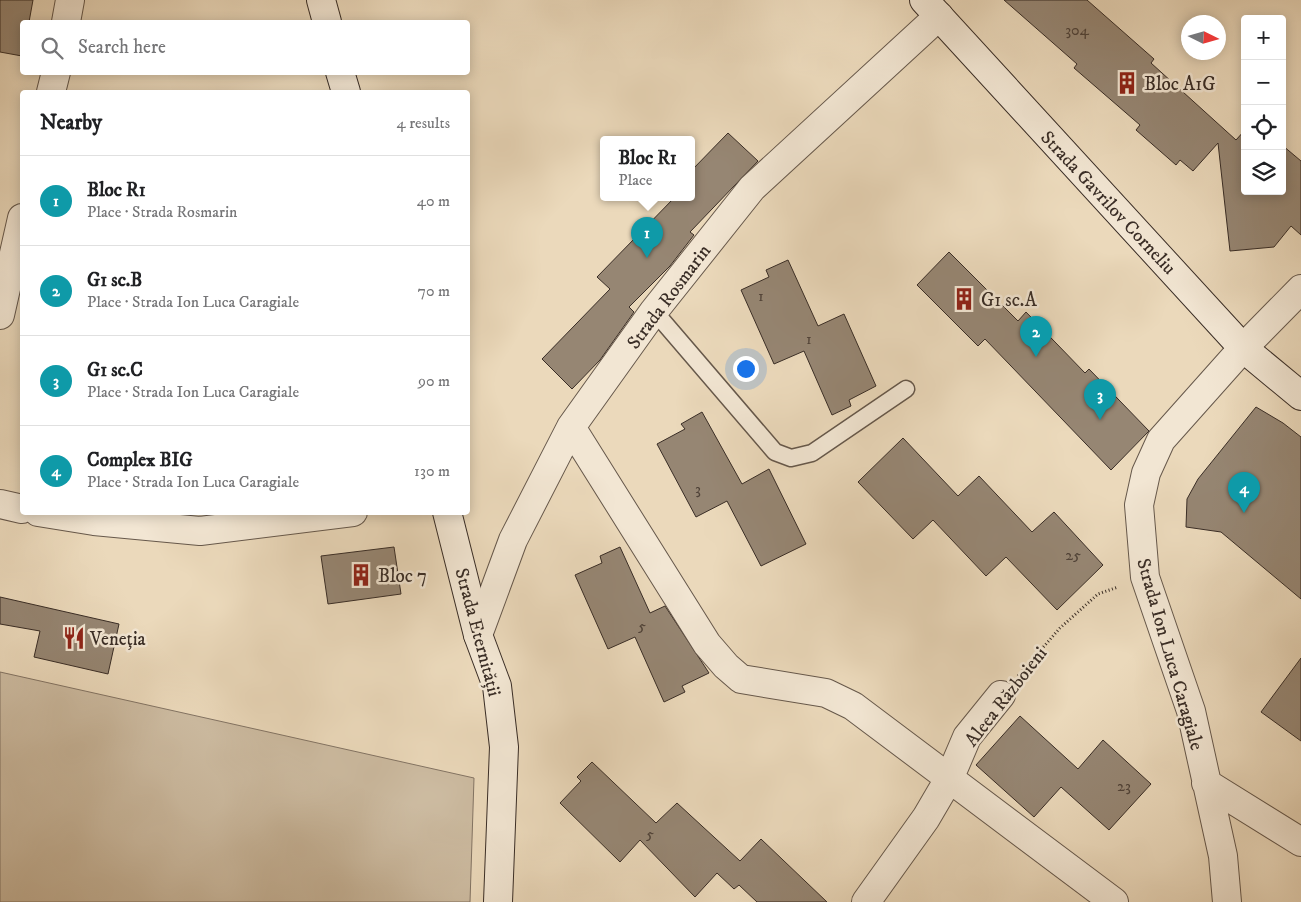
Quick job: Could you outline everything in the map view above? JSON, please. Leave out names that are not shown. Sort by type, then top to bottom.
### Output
[{"type":"street","points":[[66,20],[70,0]]},
{"type":"street","points":[[321,0],[326,20]]},
{"type":"street","name":"Strada Rosmarin","points":[[478,635],[513,540],[571,427],[654,311],[752,188],[931,8]]},
{"type":"street","name":"Strada Gavrilov Corneliu","points":[[931,8],[1243,348],[1301,396]]},
{"type":"street","points":[[52,90],[55,75]]},
{"type":"street","points":[[341,75],[345,90]]},
{"type":"street","points":[[0,315],[12,253],[20,225]]},
{"type":"street","name":"Strada Ion Luca Caragiale","points":[[1227,902],[1223,856],[1191,711],[1145,577],[1139,505],[1146,473],[1161,440],[1243,348],[1301,290]]},
{"type":"street","points":[[571,427],[707,644],[726,666],[741,679],[826,693],[853,706],[1114,902]]},
{"type":"street","points":[[0,504],[20,509]]},
{"type":"street","points":[[57,515],[94,521],[200,530],[328,515]]},
{"type":"street","name":"Strada Eternității","points":[[448,515],[478,635],[497,686],[504,746],[498,902]]},
{"type":"street","name":"Aleea Războieni","points":[[866,902],[926,818],[950,777],[968,737],[1001,695]]},
{"type":"street","points":[[1206,783],[1301,842]]},
{"type":"lane","points":[[654,311],[775,452],[791,458],[812,454],[906,388]]},
{"type":"path","name":"Aleea Războieni","points":[[1001,695],[1060,628],[1098,594],[1145,577]]},
{"type":"shaded area","points":[[0,672],[474,778],[470,902],[0,902]]},
{"type":"building","points":[[0,0],[33,0],[29,20],[20,20],[20,56],[0,52]]},
{"type":"building","name":"Bloc A1G","points":[[1004,0],[1087,0],[1154,59],[1151,63],[1236,140],[1241,134],[1241,195],[1286,195],[1286,148],[1301,161],[1301,235],[1291,226],[1274,247],[1230,251],[1218,143],[1193,171],[1180,160],[1176,165],[1136,130],[1140,125],[1074,68],[1077,64]]},
{"type":"building","points":[[728,133],[758,161],[690,232],[694,235],[670,266],[629,307],[634,312],[600,360],[572,389],[542,359],[610,289],[597,277],[671,201],[695,201],[695,167]]},
{"type":"building","points":[[949,252],[1018,321],[1026,312],[1085,373],[1089,369],[1149,431],[1111,470],[985,339],[978,346],[917,285]]},
{"type":"building","points":[[788,260],[818,326],[844,314],[876,386],[849,400],[851,406],[832,415],[804,351],[774,364],[741,290],[769,277],[766,270]]},
{"type":"building","points":[[1256,407],[1283,423],[1301,437],[1301,599],[1221,532],[1186,527],[1187,499],[1198,479]]},
{"type":"building","points":[[702,412],[742,484],[769,469],[806,544],[761,566],[727,501],[696,517],[657,444],[685,429],[681,424]]},
{"type":"building","points":[[903,438],[958,496],[979,476],[1032,532],[1054,512],[1103,565],[1057,610],[1006,557],[986,576],[933,520],[913,539],[858,482]]},
{"type":"building","name":"Bloc 7","points":[[394,547],[401,594],[328,604],[321,556]]},
{"type":"building","points":[[620,547],[650,613],[665,606],[709,673],[682,686],[685,692],[664,702],[635,637],[608,649],[575,575],[602,563],[600,556]]},
{"type":"building","points":[[0,597],[119,624],[108,674],[34,657],[40,631],[0,624]]},
{"type":"building","points":[[1301,658],[1301,741],[1261,712]]},
{"type":"building","points":[[1020,716],[1078,769],[1103,740],[1151,784],[1109,830],[1061,787],[1034,817],[976,765]]},
{"type":"building","points":[[592,762],[656,823],[677,803],[740,861],[761,839],[827,902],[757,902],[739,885],[734,889],[717,873],[695,897],[640,840],[620,862],[560,803],[581,781],[577,777]]},
{"type":"place","name":"Bloc A1G","points":[[1127,83]]},
{"type":"place","name":"Bloc R1","points":[[647,258]]},
{"type":"place","name":"G1 sc.A","points":[[964,299]]},
{"type":"place","name":"G1 sc.B","points":[[1036,357]]},
{"type":"place","name":"G1 sc.C","points":[[1100,420]]},
{"type":"place","name":"Complex BIG","points":[[1244,513]]},
{"type":"place","name":"Bloc 7","points":[[361,575]]},
{"type":"place","name":"Veneția","points":[[74,638]]}]
